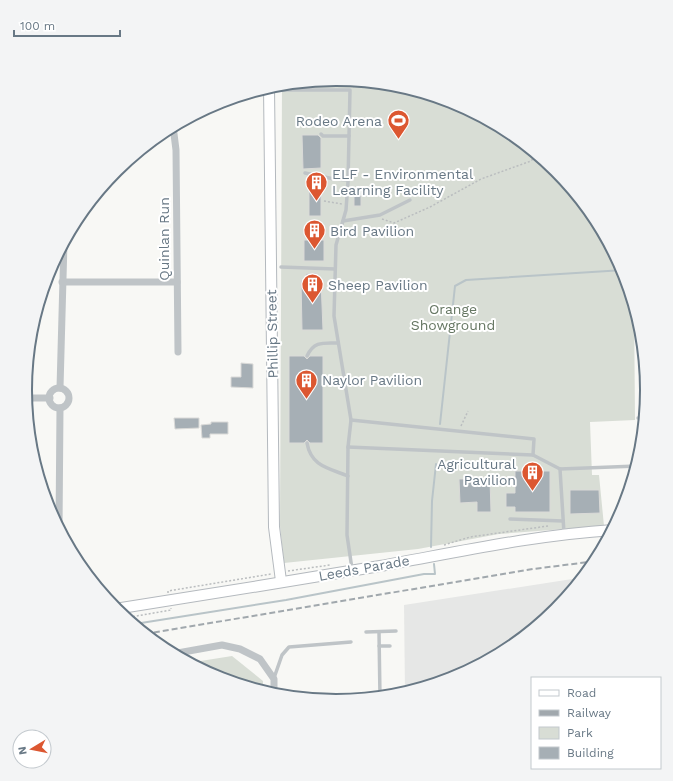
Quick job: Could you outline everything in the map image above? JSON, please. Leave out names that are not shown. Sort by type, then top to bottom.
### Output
[{"type":"main road","name":"Phillip Street","points":[[269,94],[274,527],[280,577]]},
{"type":"main road","name":"Leeds Parade","points":[[123,608],[169,600],[280,577],[352,570],[609,526]]},
{"type":"street","name":"Quinlan Run","points":[[174,133],[176,150],[178,352]]},
{"type":"street","points":[[60,388],[63,255]]},
{"type":"street","points":[[62,282],[177,282]]},
{"type":"street","points":[[60,388],[66,391],[69,399],[66,405],[60,408],[52,404],[50,398],[53,391],[60,388]]},
{"type":"street","points":[[32,398],[50,398]]},
{"type":"street","points":[[59,516],[60,408]]},
{"type":"street","points":[[181,652],[222,645],[240,649],[260,659],[274,679],[274,688]]},
{"type":"lane","points":[[295,89],[350,90],[348,180],[346,205],[336,245],[334,316],[351,420],[348,447],[347,535],[352,570]]},
{"type":"lane","points":[[322,134],[323,136],[349,136]]},
{"type":"lane","points":[[305,173],[334,179],[348,180]]},
{"type":"lane","points":[[343,221],[380,215],[410,200]]},
{"type":"lane","points":[[281,267],[335,269]]},
{"type":"lane","points":[[307,356],[311,348],[317,344],[338,343]]},
{"type":"lane","points":[[351,420],[534,440],[533,455]]},
{"type":"lane","points":[[307,443],[309,454],[315,462],[348,476]]},
{"type":"lane","points":[[348,447],[533,455],[560,469],[632,466]]},
{"type":"lane","points":[[560,469],[564,534]]},
{"type":"lane","points":[[510,519],[563,521]]},
{"type":"lane","points":[[366,632],[396,631]]},
{"type":"lane","points":[[379,632],[380,691]]},
{"type":"lane","points":[[274,679],[282,655],[289,647],[351,642]]},
{"type":"lane","points":[[379,646],[390,646]]},
{"type":"path","points":[[350,90],[353,87]]},
{"type":"path","points":[[373,216],[394,224],[430,207],[481,179],[531,161],[533,159]]},
{"type":"path","points":[[324,201],[346,205]]},
{"type":"path","points":[[458,431],[468,411]]},
{"type":"path","points":[[441,546],[470,537],[549,526]]},
{"type":"path","points":[[169,600],[168,591],[280,577],[337,564]]},
{"type":"shaded area","points":[[576,578],[552,606],[506,644],[471,664],[453,672],[405,687],[404,605]]},
{"type":"green space","name":"Orange Showground","points":[[336,86],[376,89],[415,96],[453,109],[471,117],[506,137],[552,175],[590,221],[610,256],[625,293],[634,327],[635,420],[590,422],[592,475],[599,475],[604,526],[499,534],[418,549],[284,563],[280,526],[282,91]]},
{"type":"green space","points":[[232,656],[263,681],[263,686],[220,672],[197,661]]},
{"type":"building","points":[[302,135],[318,135],[321,138],[321,168],[303,169]]},
{"type":"building","name":"ELF - Environmental Learning Facility","points":[[321,187],[321,216],[309,216],[309,188]]},
{"type":"building","points":[[354,192],[361,192],[361,206],[354,206]]},
{"type":"building","name":"Bird Pavilion","points":[[304,240],[324,240],[324,261],[304,261]]},
{"type":"building","name":"Sheep Pavilion","points":[[316,273],[317,280],[321,280],[323,330],[302,330],[301,280],[306,280],[306,274]]},
{"type":"building","name":"Naylor Pavilion","points":[[289,356],[304,356],[307,359],[310,356],[323,356],[323,443],[310,443],[307,440],[304,443],[289,443]]},
{"type":"building","points":[[241,363],[253,364],[253,388],[231,387],[231,377],[241,377]]},
{"type":"building","points":[[174,418],[199,418],[199,428],[175,429]]},
{"type":"building","points":[[211,422],[228,422],[228,434],[210,434],[210,438],[202,438],[201,425],[211,424]]},
{"type":"building","name":"Agricultural Pavilion","points":[[515,471],[550,471],[550,512],[515,512],[515,507],[506,507],[506,493],[515,493]]},
{"type":"building","points":[[459,479],[490,479],[491,512],[477,512],[477,502],[460,503]]},
{"type":"building","points":[[570,490],[599,490],[600,513],[570,514]]},
{"type":"waterway","points":[[440,424],[455,286],[466,280],[616,270]]},
{"type":"waterway","points":[[431,547],[432,501],[436,464]]},
{"type":"waterway","points":[[141,623],[286,600],[424,574],[435,574],[434,564]]},
{"type":"railway","points":[[152,633],[533,569],[588,562]]},
{"type":"place","name":"Rodeo Arena","points":[[398,140]]},
{"type":"place","name":"ELF - Environmental Learning Facility","points":[[317,202]]},
{"type":"place","name":"Bird Pavilion","points":[[314,250]]},
{"type":"place","name":"Sheep Pavilion","points":[[312,304]]},
{"type":"place","name":"Naylor Pavilion","points":[[306,400]]},
{"type":"place","name":"Agricultural Pavilion","points":[[532,492]]}]
